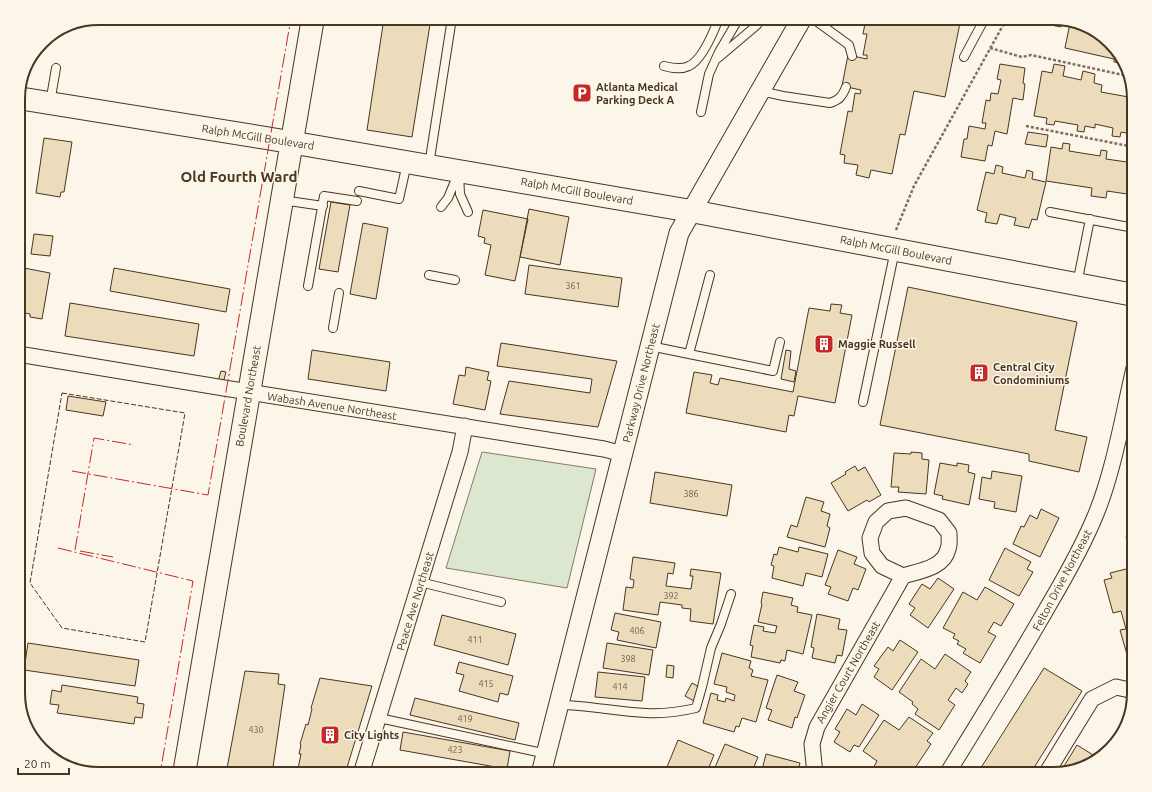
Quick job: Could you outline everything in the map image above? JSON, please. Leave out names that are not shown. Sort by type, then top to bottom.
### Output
[{"type":"main road","name":"Boulevard Northeast","points":[[185,767],[312,25]]},
{"type":"main road","name":"Ralph McGill Boulevard","points":[[25,99],[291,142],[691,211],[895,240],[1077,285],[1127,294]]},
{"type":"street","name":"Parkway Drive Northeast","points":[[543,767],[679,233],[798,25]]},
{"type":"street","name":"Wabash Avenue Northeast","points":[[25,355],[465,426],[604,449],[623,454]]},
{"type":"street","name":"Felton Drive Northeast","points":[[951,767],[1021,655],[1082,546],[1096,513],[1108,477],[1127,397]]},
{"type":"street","name":"Peace Ave Northeast","points":[[364,767],[460,452],[465,426]]},
{"type":"street","points":[[906,508],[939,520],[950,533],[949,548],[946,557],[934,566],[903,576],[882,566],[872,553],[870,538],[876,522],[888,511],[906,508]]},
{"type":"street","name":"Angier Court Northeast","points":[[814,767],[812,744],[817,727],[903,576]]},
{"type":"street","points":[[1050,767],[1092,699],[1116,687],[1127,689]]},
{"type":"lane","points":[[429,166],[451,25]]},
{"type":"lane","points":[[664,66],[681,68],[688,67],[693,64],[702,52],[716,25]]},
{"type":"lane","points":[[701,112],[706,85],[714,63],[735,25]]},
{"type":"lane","points":[[714,63],[722,54],[757,25]]},
{"type":"lane","points":[[813,25],[849,45],[852,56]]},
{"type":"lane","points":[[964,57],[981,25]]},
{"type":"lane","points":[[50,104],[56,68]]},
{"type":"lane","points":[[760,91],[830,103],[837,101],[842,97],[846,87]]},
{"type":"lane","points":[[359,191],[399,199],[407,162]]},
{"type":"lane","points":[[441,207],[448,198],[459,171]]},
{"type":"lane","points":[[459,171],[460,194],[468,212]]},
{"type":"lane","points":[[308,286],[324,196],[357,201]]},
{"type":"lane","points":[[282,200],[322,206]]},
{"type":"lane","points":[[1050,212],[1127,227]]},
{"type":"lane","points":[[1077,285],[1090,219]]},
{"type":"lane","points":[[863,402],[895,240]]},
{"type":"lane","points":[[429,275],[455,280]]},
{"type":"lane","points":[[689,354],[710,275]]},
{"type":"lane","points":[[333,328],[339,293]]},
{"type":"lane","points":[[650,346],[773,371],[780,342]]},
{"type":"lane","points":[[420,582],[501,602]]},
{"type":"lane","points":[[559,705],[574,705],[646,714],[679,712],[696,708],[711,648],[731,594]]},
{"type":"lane","points":[[379,718],[547,754]]},
{"type":"path","points":[[895,240],[914,186],[1003,25]]},
{"type":"path","points":[[990,48],[1022,56],[1031,55],[1123,75]]},
{"type":"path","points":[[1026,126],[1127,146]]},
{"type":"green space","points":[[482,452],[596,469],[567,588],[446,568]]},
{"type":"building","points":[[383,25],[430,25],[412,137],[367,130]]},
{"type":"building","points":[[865,25],[960,25],[945,97],[914,91],[905,135],[900,134],[892,174],[871,170],[869,178],[856,175],[858,165],[844,163],[845,155],[840,154],[848,111],[852,112],[855,93],[860,94],[861,90],[842,86],[848,55],[867,59],[867,55],[863,55],[867,34],[863,34]]},
{"type":"building","points":[[1069,27],[1072,28],[1086,33],[1102,43],[1109,50],[1117,62],[1114,62],[1114,59],[1065,48]]},
{"type":"building","points":[[1000,64],[1025,68],[1023,100],[1013,98],[1007,134],[995,131],[992,146],[988,145],[985,161],[961,157],[964,139],[967,139],[969,126],[985,129],[986,123],[982,123],[986,100],[990,101],[991,93],[998,94],[1001,80],[997,79]]},
{"type":"building","points":[[1054,64],[1065,66],[1063,76],[1081,80],[1083,71],[1095,74],[1094,83],[1102,85],[1101,92],[1127,97],[1127,133],[1121,132],[1120,137],[1112,136],[1113,128],[1095,124],[1095,128],[1085,126],[1084,132],[1077,131],[1078,125],[1055,121],[1054,125],[1046,124],[1047,118],[1034,116],[1042,71],[1052,73]]},
{"type":"building","points":[[1028,132],[1048,135],[1046,147],[1025,144]]},
{"type":"building","points":[[44,138],[72,142],[64,192],[61,192],[60,197],[36,193]]},
{"type":"building","points":[[1063,143],[1070,144],[1069,151],[1100,156],[1101,150],[1107,151],[1106,159],[1127,162],[1127,194],[1107,191],[1106,198],[1091,196],[1092,188],[1046,181],[1051,147],[1062,149]]},
{"type":"building","points":[[996,165],[1003,167],[1002,173],[1025,178],[1027,170],[1033,172],[1032,179],[1046,182],[1037,220],[1032,219],[1029,228],[1014,225],[1016,218],[1000,214],[997,224],[985,222],[987,213],[977,210],[986,172],[994,174]]},
{"type":"building","points":[[331,202],[350,205],[338,272],[319,269]]},
{"type":"building","points":[[529,209],[569,217],[560,265],[520,257]]},
{"type":"building","points":[[483,210],[528,219],[515,281],[485,275],[491,245],[484,243],[485,238],[478,236]]},
{"type":"building","points":[[363,223],[388,228],[376,299],[350,294]]},
{"type":"building","points":[[34,234],[53,236],[50,256],[31,254]]},
{"type":"building","points":[[529,265],[622,278],[618,307],[525,294]]},
{"type":"building","points":[[25,268],[50,273],[42,319],[30,317],[30,314],[25,313]]},
{"type":"building","points":[[114,268],[230,289],[226,312],[110,291]]},
{"type":"building","name":"Central City Condominiums","points":[[908,287],[1077,322],[1055,430],[1087,437],[1079,472],[1029,461],[1029,454],[880,425]]},
{"type":"building","points":[[70,303],[199,324],[194,356],[65,336]]},
{"type":"building","name":"Maggie Russell","points":[[831,304],[842,305],[840,313],[852,315],[835,403],[798,396],[794,416],[789,415],[786,432],[686,413],[694,372],[712,375],[710,383],[718,385],[720,378],[793,392],[809,308],[830,311]]},
{"type":"building","points":[[501,343],[617,361],[598,427],[500,414],[509,381],[590,393],[592,379],[497,366]]},
{"type":"building","points":[[312,350],[390,362],[386,391],[308,379]]},
{"type":"building","points":[[786,350],[791,351],[789,369],[796,371],[794,382],[781,379]]},
{"type":"building","points":[[466,367],[489,372],[487,380],[491,381],[485,410],[453,404],[459,375],[465,376]]},
{"type":"building","points":[[221,371],[226,372],[222,387],[217,385]]},
{"type":"building","points":[[68,396],[106,402],[103,416],[66,410]]},
{"type":"building","points":[[911,452],[922,453],[922,459],[929,460],[926,494],[898,492],[899,487],[891,487],[894,453],[911,454]]},
{"type":"building","points":[[940,463],[957,466],[957,463],[969,465],[968,472],[975,474],[969,505],[942,499],[943,496],[934,494]]},
{"type":"building","points":[[855,466],[858,471],[865,467],[881,495],[869,502],[867,500],[848,511],[831,483],[846,474],[845,472]]},
{"type":"building","points":[[992,471],[1022,476],[1016,512],[994,508],[995,502],[979,499],[982,477],[991,479]]},
{"type":"building","points":[[655,472],[732,485],[727,516],[650,503]]},
{"type":"building","points":[[806,497],[824,502],[821,511],[830,514],[827,526],[830,528],[825,547],[787,537],[791,525],[797,527]]},
{"type":"building","points":[[1041,509],[1059,518],[1040,557],[1013,544],[1021,526],[1024,527],[1030,515],[1037,519]]},
{"type":"building","points":[[779,547],[798,552],[799,547],[828,554],[822,577],[806,573],[803,586],[772,578],[774,566],[771,565],[774,554],[777,555]]},
{"type":"building","points":[[1005,548],[1031,562],[1027,569],[1033,572],[1019,596],[989,580]]},
{"type":"building","points":[[838,550],[857,557],[854,564],[866,569],[858,590],[853,588],[848,601],[828,594],[831,587],[825,585]]},
{"type":"building","points":[[633,557],[675,563],[673,574],[668,573],[666,586],[691,589],[693,576],[690,576],[691,569],[721,573],[713,624],[690,621],[691,609],[682,608],[682,605],[660,602],[658,615],[623,610],[626,587],[633,588],[634,580],[630,579]]},
{"type":"building","points":[[1127,569],[1127,654],[1120,630],[1126,629],[1121,611],[1113,613],[1104,580],[1112,578],[1110,573]]},
{"type":"building","points":[[938,578],[954,589],[928,628],[910,615],[915,608],[909,604],[922,584],[930,589]]},
{"type":"building","points":[[985,587],[1014,604],[1001,626],[994,622],[988,632],[996,636],[980,663],[963,653],[966,649],[957,644],[959,641],[953,638],[955,634],[943,628],[963,592],[977,600]]},
{"type":"building","points":[[763,592],[793,598],[791,605],[798,607],[797,612],[812,615],[803,654],[787,650],[785,661],[781,660],[780,663],[751,657],[753,646],[750,645],[754,625],[764,627],[763,631],[775,633],[777,626],[758,622]]},
{"type":"building","points":[[615,613],[661,622],[656,648],[617,640],[619,632],[611,630]]},
{"type":"building","points":[[817,614],[840,619],[838,629],[847,630],[842,656],[837,655],[835,663],[812,658],[814,648],[811,647]]},
{"type":"building","points":[[442,615],[516,634],[508,665],[434,645]]},
{"type":"building","points":[[900,640],[918,652],[892,690],[874,677],[879,669],[874,666],[888,647],[893,651]]},
{"type":"building","points":[[28,643],[139,660],[135,686],[25,670]]},
{"type":"building","points":[[607,643],[653,650],[649,675],[603,668]]},
{"type":"building","points":[[722,653],[751,661],[749,668],[753,670],[751,676],[768,680],[756,722],[742,718],[739,727],[736,726],[734,732],[703,723],[711,693],[718,695],[717,700],[725,702],[726,698],[734,701],[735,695],[726,692],[727,687],[714,684]]},
{"type":"building","points":[[945,654],[971,672],[965,681],[968,684],[962,693],[956,688],[948,700],[955,705],[939,730],[915,714],[918,709],[912,704],[913,702],[899,692],[921,659],[935,669]]},
{"type":"building","points":[[459,662],[513,676],[508,695],[500,693],[498,702],[459,691],[464,675],[456,673]]},
{"type":"building","points":[[667,665],[674,666],[673,678],[666,677]]},
{"type":"building","points":[[1044,668],[1082,691],[1034,767],[981,767]]},
{"type":"building","points":[[245,671],[279,674],[278,684],[285,685],[273,767],[227,767]]},
{"type":"building","points":[[598,672],[645,677],[642,701],[595,697]]},
{"type":"building","points":[[777,675],[798,682],[794,691],[805,695],[797,718],[795,717],[792,728],[768,720],[772,710],[766,708]]},
{"type":"building","name":"City Lights","points":[[320,678],[372,686],[347,767],[298,767],[301,754],[299,754],[300,744],[306,724],[308,725],[311,708]]},
{"type":"building","points":[[692,683],[701,688],[694,701],[685,696]]},
{"type":"building","points":[[62,685],[138,697],[137,703],[144,704],[142,718],[135,717],[134,724],[57,713],[59,705],[50,704],[52,690],[61,692]]},
{"type":"building","points":[[415,698],[519,723],[515,740],[410,715]]},
{"type":"building","points":[[862,704],[879,715],[859,747],[854,745],[850,752],[834,742],[840,732],[835,729],[847,709],[856,715]]},
{"type":"building","points":[[909,717],[933,733],[927,741],[931,744],[916,767],[874,767],[877,761],[863,751],[884,720],[899,730]]},
{"type":"building","points":[[403,732],[510,751],[507,767],[496,767],[400,750]]},
{"type":"building","points":[[678,740],[714,755],[709,767],[667,767]]},
{"type":"building","points":[[725,744],[758,757],[754,767],[715,767]]},
{"type":"building","points":[[1077,745],[1093,755],[1077,763],[1064,766]]},
{"type":"building","points":[[766,754],[800,763],[799,767],[763,767]]},
{"type":"fence","points":[[62,393],[185,413],[145,642],[62,628],[30,583],[62,393]]},
{"type":"power","points":[[72,471],[208,495],[290,25]]},
{"type":"power","points":[[75,550],[94,438],[134,445]]},
{"type":"power","points":[[58,548],[193,581],[161,767]]},
{"type":"power","points":[[80,551],[113,557]]},
{"type":"place","name":"Atlanta Medical Parking Deck A","points":[[582,93]]},
{"type":"place","name":"Maggie Russell","points":[[824,344]]},
{"type":"place","name":"Central City Condominiums","points":[[979,373]]},
{"type":"place","name":"City Lights","points":[[330,735]]},
{"type":"district","name":"Old Fourth Ward","points":[[239,177]]}]
